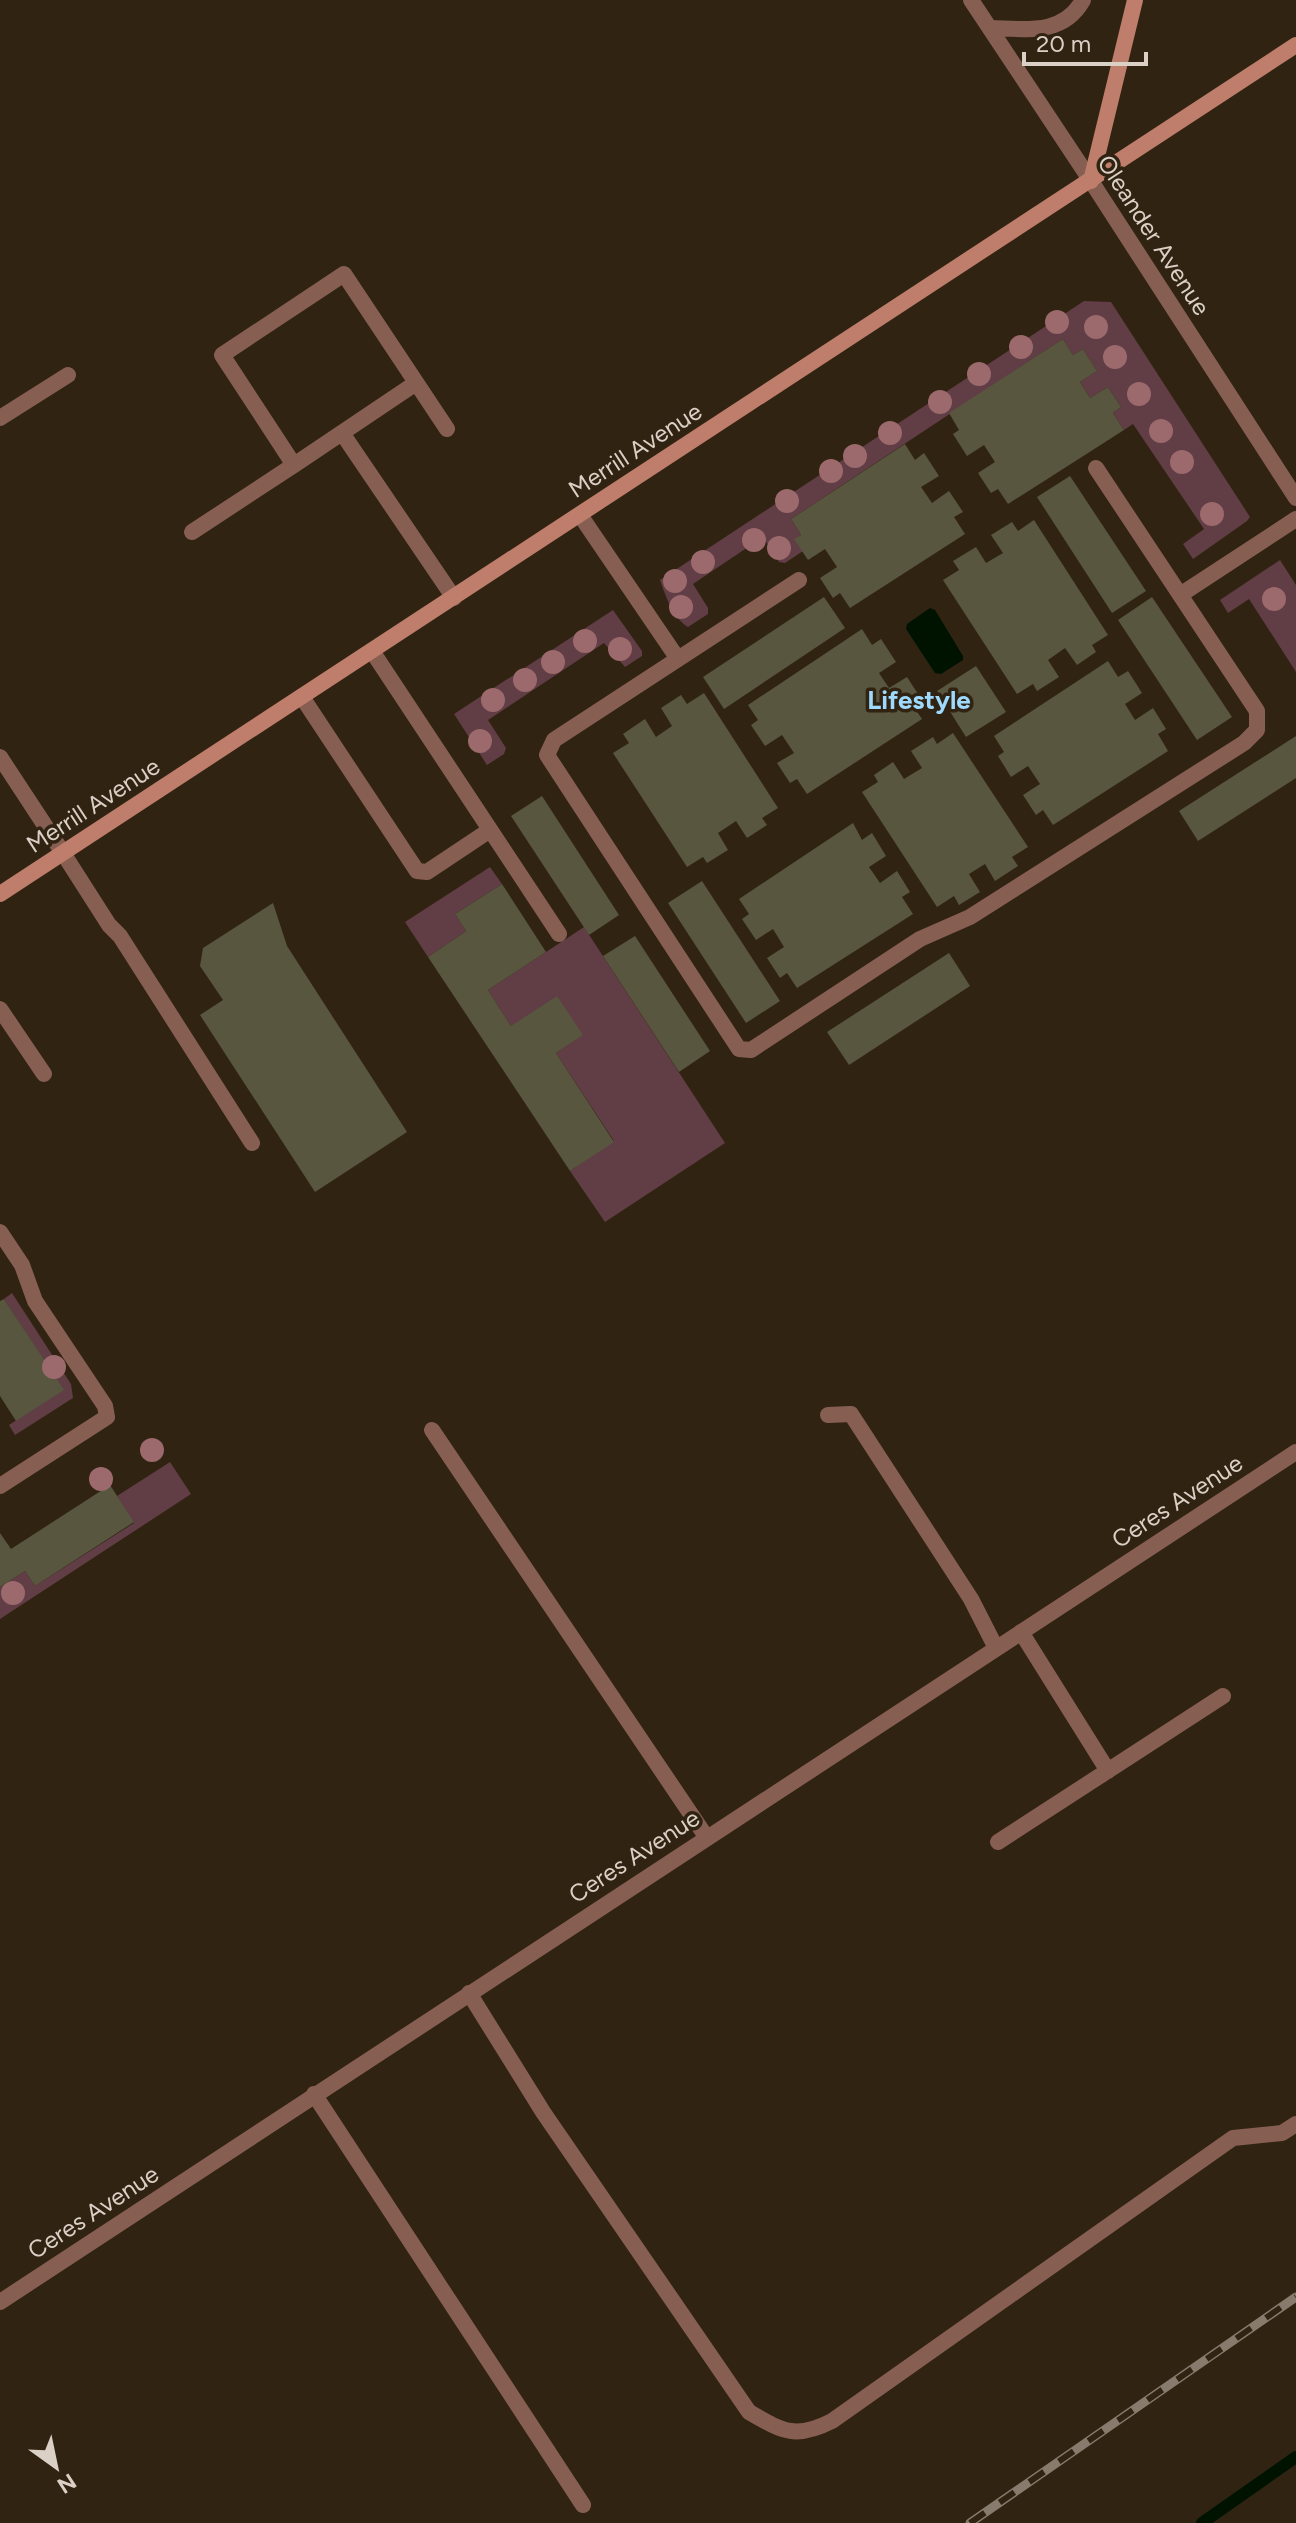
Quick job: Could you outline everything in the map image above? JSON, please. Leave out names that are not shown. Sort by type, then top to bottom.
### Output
[{"type":"main road","points":[[1091,181],[1135,0]]},
{"type":"main road","name":"Merrill Avenue","points":[[0,894],[1296,45]]},
{"type":"street","name":"Oleander Avenue","points":[[971,0],[1296,498]]},
{"type":"street","points":[[990,28],[1041,30],[1066,20],[1077,11],[1083,0]]},
{"type":"street","points":[[294,465],[222,355],[344,274],[447,429]]},
{"type":"street","points":[[0,418],[68,375]]},
{"type":"street","points":[[192,532],[416,383]]},
{"type":"street","points":[[342,433],[454,598]]},
{"type":"street","points":[[799,580],[554,740],[547,755],[739,1049],[751,1050],[920,939],[970,917],[1244,743],[1257,730],[1257,711],[1096,468]]},
{"type":"street","points":[[580,515],[678,659]]},
{"type":"street","points":[[1180,595],[1296,519]]},
{"type":"street","points":[[372,651],[559,934]]},
{"type":"street","points":[[302,697],[417,871],[427,872],[490,830]]},
{"type":"street","points":[[0,757],[109,925],[120,936],[252,1143]]},
{"type":"street","points":[[0,1009],[44,1074]]},
{"type":"street","points":[[0,1232],[22,1265],[35,1301],[105,1406],[107,1417],[0,1486]]},
{"type":"street","points":[[828,1415],[851,1414],[971,1599],[996,1648]]},
{"type":"street","points":[[432,1430],[707,1838]]},
{"type":"street","name":"Ceres Avenue","points":[[0,2302],[1296,1452]]},
{"type":"street","points":[[1021,1632],[1108,1771]]},
{"type":"street","points":[[998,1842],[1223,1696]]},
{"type":"street","points":[[469,1993],[543,2112],[749,2412],[784,2432],[817,2429],[832,2421],[1233,2138],[1282,2133],[1296,2124]]},
{"type":"street","points":[[314,2094],[583,2505]]},
{"type":"shaded area","points":[[1084,301],[1111,302],[1250,517],[1247,521],[1193,559],[1183,544],[1204,529],[1133,424],[1124,430],[1113,413],[1121,407],[1108,387],[1090,398],[1080,382],[1097,371],[1083,349],[1073,355],[1063,339],[791,519],[801,535],[795,539],[803,551],[785,563],[779,562],[763,537],[693,584],[708,608],[708,614],[688,627],[678,618],[660,580]]},
{"type":"shaded area","points":[[1280,560],[1296,585],[1296,672],[1249,599],[1228,613],[1220,600]]},
{"type":"shaded area","points":[[930,608],[935,610],[963,656],[963,660],[941,674],[935,673],[906,629],[907,624]]},
{"type":"shaded area","points":[[613,610],[642,651],[642,656],[625,667],[604,643],[488,720],[506,748],[504,754],[487,765],[454,714]]},
{"type":"shaded area","points":[[490,867],[502,884],[455,914],[466,931],[428,957],[405,922]]},
{"type":"shaded area","points":[[584,927],[725,1143],[605,1222],[570,1171],[614,1141],[556,1053],[582,1035],[511,1026],[488,990]]},
{"type":"shaded area","points":[[12,1293],[71,1384],[73,1398],[15,1435],[9,1425],[63,1390],[4,1299]]},
{"type":"shaded area","points":[[170,1462],[191,1494],[0,1619],[0,1587],[25,1571],[35,1586],[134,1523],[117,1496]]},
{"type":"building","points":[[1063,339],[1073,355],[1083,349],[1097,371],[1080,382],[1090,398],[1108,387],[1121,407],[1113,413],[1124,430],[1008,504],[998,489],[991,493],[978,473],[995,462],[984,445],[967,456],[953,434],[959,430],[949,413]]},
{"type":"building","points":[[905,444],[915,460],[924,453],[939,476],[921,487],[932,503],[949,491],[963,512],[954,517],[965,534],[850,608],[840,593],[833,598],[820,578],[837,567],[825,549],[808,560],[794,539],[801,535],[791,519]]},
{"type":"building","points":[[1070,476],[1146,591],[1112,613],[1037,497]]},
{"type":"building","points":[[1034,520],[1108,635],[1092,645],[1096,652],[1077,665],[1065,648],[1048,660],[1059,677],[1037,691],[1033,684],[1017,694],[943,580],[959,570],[953,561],[976,547],[986,563],[1003,553],[991,535],[1012,522],[1018,531]]},
{"type":"building","points":[[824,597],[845,628],[724,709],[703,677]]},
{"type":"building","points":[[1152,597],[1232,717],[1197,740],[1118,620]]},
{"type":"building","points":[[862,629],[872,645],[881,639],[896,662],[879,673],[889,688],[907,677],[920,697],[911,703],[922,719],[807,794],[797,779],[790,783],[777,763],[794,753],[782,735],[765,746],[751,725],[758,720],[748,705]]},
{"type":"building","points":[[1108,661],[1118,677],[1128,671],[1142,693],[1125,704],[1135,720],[1153,708],[1166,729],[1158,734],[1168,751],[1053,825],[1043,810],[1036,815],[1023,795],[1040,784],[1028,766],[1011,777],[998,756],[1004,752],[994,736]]},
{"type":"building","points":[[976,666],[1006,712],[966,737],[937,691]]},
{"type":"building","points":[[704,693],[778,808],[762,818],[767,825],[747,838],[736,821],[718,833],[728,850],[707,863],[703,857],[687,867],[613,753],[629,743],[623,734],[645,719],[656,737],[672,726],[661,708],[681,695],[687,704]]},
{"type":"building","points":[[953,733],[1028,847],[1012,857],[1018,866],[995,881],[985,864],[969,874],[980,892],[959,905],[954,896],[937,907],[862,792],[878,782],[874,775],[893,762],[904,779],[922,768],[911,751],[933,737],[937,744]]},
{"type":"building","points":[[1296,736],[1296,778],[1198,841],[1179,811]]},
{"type":"building","points":[[542,796],[619,915],[589,935],[511,816]]},
{"type":"building","points":[[853,823],[862,840],[872,833],[886,856],[869,867],[880,883],[897,871],[910,892],[902,897],[913,914],[797,988],[787,973],[780,978],[767,958],[784,947],[773,929],[756,940],[742,919],[749,914],[739,899]]},
{"type":"building","points":[[702,881],[780,1001],[746,1023],[668,903]]},
{"type":"building","points":[[502,884],[546,952],[488,990],[511,1026],[557,996],[583,1035],[556,1053],[614,1142],[570,1171],[428,957],[466,931],[455,914]]},
{"type":"building","points":[[273,903],[287,946],[407,1132],[315,1192],[200,1015],[223,1000],[200,966],[203,948]]},
{"type":"building","points":[[635,936],[710,1051],[679,1072],[603,956]]},
{"type":"building","points":[[949,953],[970,986],[849,1065],[827,1032]]},
{"type":"building","points":[[4,1299],[64,1390],[16,1421],[0,1396],[0,1301]]},
{"type":"building","points":[[110,1485],[134,1522],[35,1586],[25,1571],[0,1587],[0,1533],[11,1549]]},
{"type":"waterway","points":[[1202,2523],[1296,2457]]},
{"type":"railway","points":[[970,2523],[1296,2297]]},
{"type":"district","name":"Lifestyle","points":[[919,700]]}]
